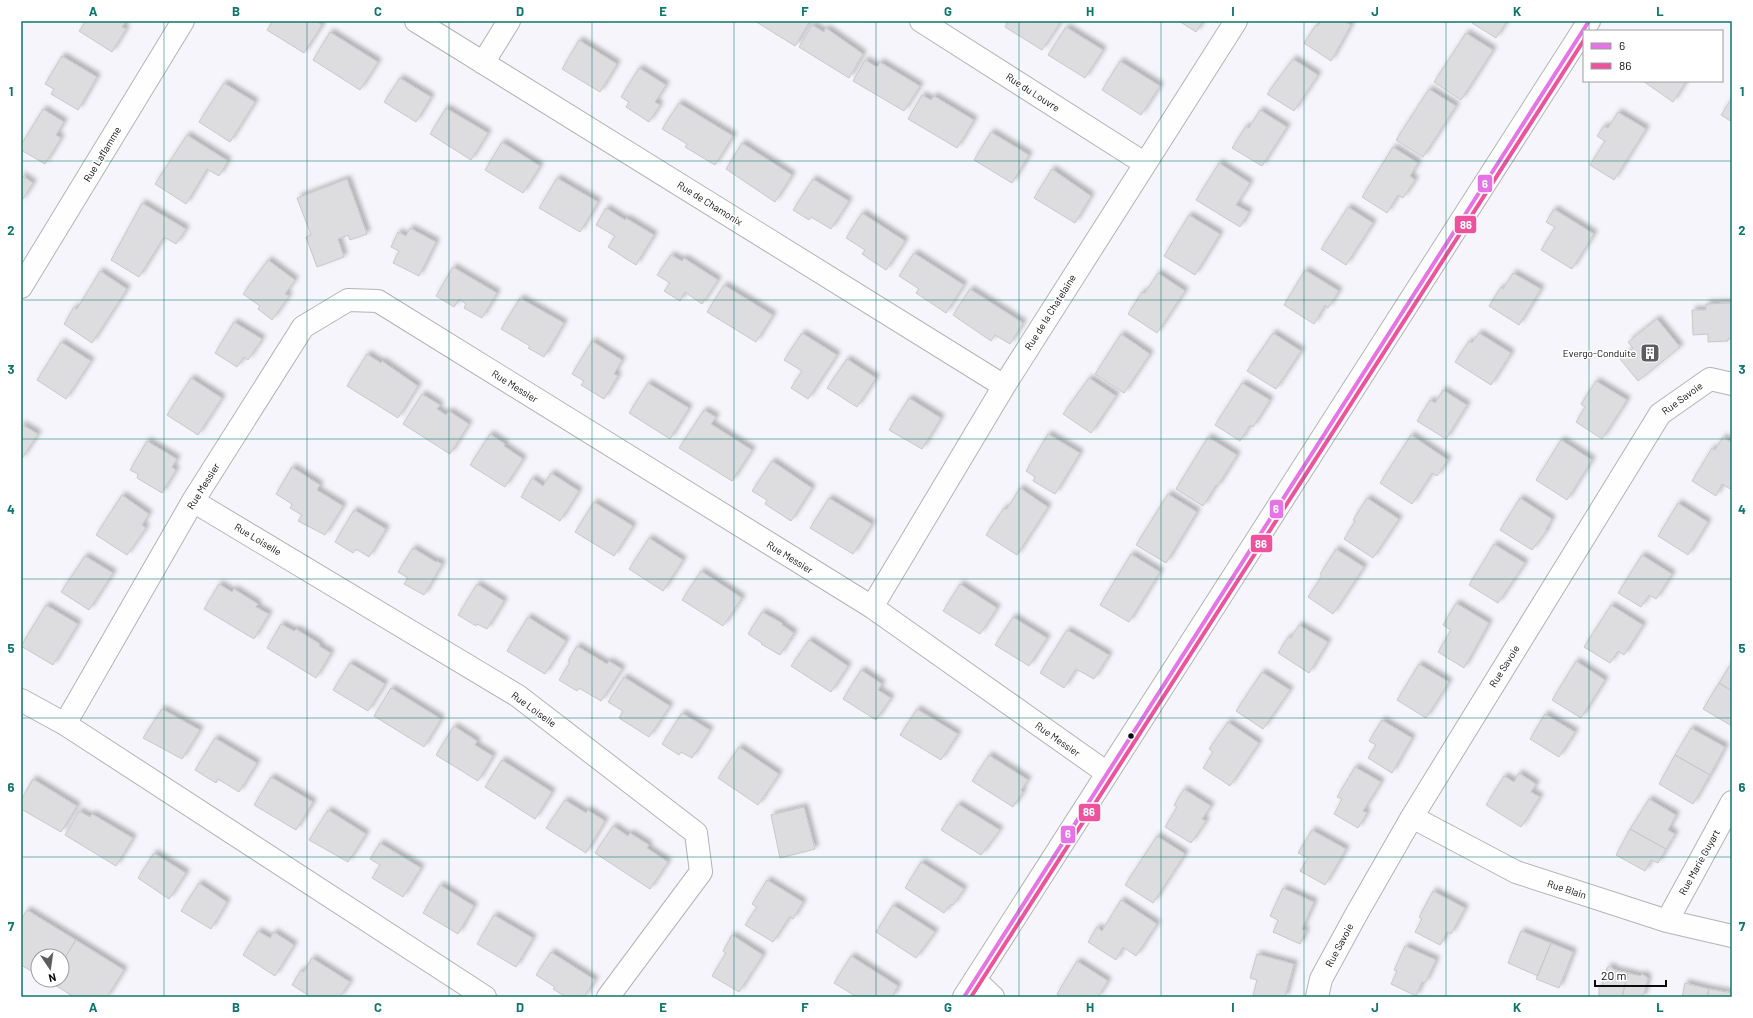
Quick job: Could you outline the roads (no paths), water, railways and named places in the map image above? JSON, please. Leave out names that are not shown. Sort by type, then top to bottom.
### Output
[{"type":"street","name":"Rue Laflamme","points":[[21,288],[183,21]]},
{"type":"street","name":"Rue de Chamonix","points":[[416,21],[1004,386]]},
{"type":"street","points":[[483,63],[509,21]]},
{"type":"street","name":"Rue du Louvre","points":[[921,21],[1144,163]]},
{"type":"street","name":"Rue de la Chatelaine","points":[[872,607],[1004,386],[1144,163],[1236,21]]},
{"type":"street","points":[[993,997],[969,988],[1588,21]]},
{"type":"street","name":"Rue Messier","points":[[65,724],[193,500],[303,327],[348,300],[378,301],[872,607],[1107,773]]},
{"type":"street","name":"Rue Savoie","points":[[1317,997],[1321,980],[1357,913],[1412,817],[1660,414],[1710,378],[1732,384]]},
{"type":"street","name":"Rue Loiselle","points":[[193,500],[518,696],[696,833],[701,872],[608,997]]},
{"type":"street","points":[[21,700],[65,724],[485,997]]},
{"type":"street","name":"Rue Marie Guyart","points":[[1667,922],[1732,802]]},
{"type":"street","name":"Rue Blain","points":[[1412,817],[1516,872],[1667,922],[1732,936]]},
{"type":"place","name":"Evergo-Conduite","points":[[1650,353]]}]
